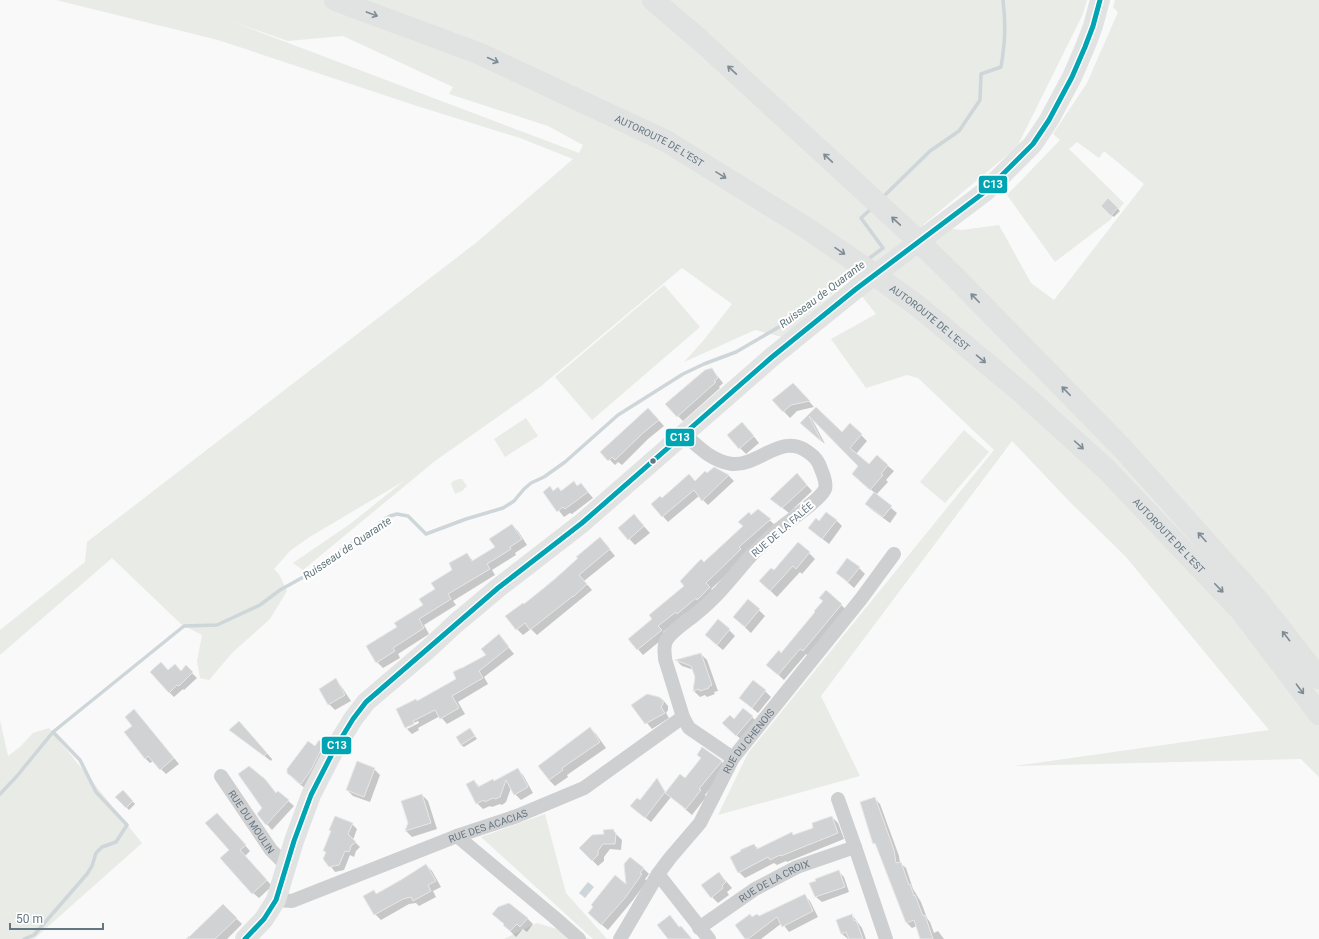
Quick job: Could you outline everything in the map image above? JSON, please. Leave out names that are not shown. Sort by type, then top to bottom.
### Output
[{"type":"highway","name":"AUTOROUTE DE L’EST","points":[[335,0],[478,53],[666,141],[808,229],[919,307],[1022,393],[1106,469],[1242,612],[1319,714]]},
{"type":"highway","points":[[653,0],[700,40],[955,277],[1124,450],[1258,600],[1319,678]]},
{"type":"main road","points":[[245,939],[264,919],[276,900],[294,841],[315,788],[334,750],[353,719],[366,702],[498,588],[582,523],[772,357],[856,289],[986,191],[1032,144],[1049,120],[1072,77],[1093,26],[1100,0]]},
{"type":"street","name":"RUE DE LA FALÉE","points":[[683,717],[665,659],[664,649],[666,640],[676,629],[698,613],[716,596],[766,541],[788,521],[820,496],[825,489],[825,480],[821,466],[813,455],[804,449],[787,445],[774,449],[746,462],[734,464],[716,459],[702,450],[684,434]]},
{"type":"street","name":"RUE DU CHENOIS","points":[[620,939],[658,874],[700,823],[733,758],[861,599],[894,554]]},
{"type":"street","points":[[683,717],[689,728],[733,758]]},
{"type":"street","name":"RUE DES ACACIAS","points":[[276,900],[292,901],[457,836],[517,816],[584,788],[683,717]]},
{"type":"street","name":"RUE DU MOULIN","points":[[220,776],[271,850],[286,865]]},
{"type":"street","points":[[838,799],[886,939]]},
{"type":"street","points":[[457,836],[579,939]]},
{"type":"street","name":"RUE DE LA CROIX","points":[[700,928],[755,889],[797,868],[855,847]]},
{"type":"street","points":[[658,874],[709,939]]},
{"type":"shaded area","points":[[56,0],[1087,0],[1083,14],[1017,147],[923,225],[962,230],[999,225],[1031,283],[1054,300],[1144,184],[1104,151],[1099,158],[1077,142],[1069,149],[1124,203],[1110,220],[1055,262],[1007,195],[1060,140],[1053,134],[1087,83],[1118,12],[1113,7],[1115,0],[1319,0],[1319,777],[1301,759],[1015,766],[1269,730],[1126,557],[1068,500],[1012,441],[821,696],[860,776],[718,815],[748,753],[994,450],[918,378],[907,375],[866,388],[831,339],[876,314],[849,280],[782,337],[755,330],[684,362],[703,341],[732,304],[682,268],[540,387],[435,461],[303,570],[293,563],[350,524],[404,481],[308,538],[290,551],[274,569],[279,574],[287,591],[270,619],[233,652],[209,680],[200,678],[197,661],[202,635],[181,624],[112,558],[0,655],[0,630],[85,562],[87,542],[477,242],[573,159],[520,138],[417,106],[218,40]],"holes":[[[230,21],[288,41],[343,36],[453,87],[449,94],[548,126],[583,145],[579,153]]]},
{"type":"shaded area","points":[[664,285],[700,327],[592,420],[555,377]]},
{"type":"shaded area","points":[[526,418],[538,436],[505,457],[494,439]]},
{"type":"shaded area","points":[[964,430],[989,452],[945,503],[920,482]]},
{"type":"shaded area","points":[[462,479],[467,486],[462,491],[455,494],[451,484],[453,481]]},
{"type":"shaded area","points":[[0,720],[8,756],[20,747],[33,733],[49,728],[142,843],[34,939],[0,939]]},
{"type":"shaded area","points":[[545,814],[566,893],[607,939],[593,939],[481,837]]},
{"type":"shaded area","points":[[588,882],[594,887],[585,898],[579,893]]},
{"type":"shaded area","points":[[537,923],[590,939],[504,939]]},
{"type":"building","points":[[1108,198],[1118,208],[1111,216],[1101,206]]},
{"type":"building","points":[[712,368],[718,378],[714,381],[716,382],[677,417],[665,404],[705,370]]},
{"type":"building","points":[[793,383],[810,401],[791,405],[783,412],[772,400]]},
{"type":"building","points":[[816,407],[842,432],[850,423],[862,434],[850,448],[869,464],[877,455],[888,465],[881,474],[883,475],[870,490],[852,474],[858,466],[809,416],[822,442],[800,423]]},
{"type":"building","points":[[648,408],[659,420],[615,460],[612,457],[608,461],[600,452]]},
{"type":"building","points":[[742,422],[754,436],[739,449],[727,435]]},
{"type":"building","points":[[714,467],[729,475],[702,501],[694,490],[662,517],[651,504],[660,496],[662,498],[689,474],[695,481],[705,471],[707,473]]},
{"type":"building","points":[[797,473],[807,485],[782,508],[770,499]]},
{"type":"building","points":[[574,481],[577,486],[581,483],[588,492],[565,509],[563,507],[557,512],[543,492],[550,486],[553,491],[558,487],[561,491]]},
{"type":"building","points":[[874,492],[892,506],[883,517],[865,504]]},
{"type":"building","points":[[758,509],[771,519],[739,547],[741,549],[706,583],[710,587],[697,600],[696,598],[677,614],[676,612],[658,626],[662,630],[637,650],[628,639],[652,619],[649,615],[684,586],[680,581],[701,559],[704,562],[743,526],[738,522],[749,512],[751,515]]},
{"type":"building","points":[[826,512],[837,520],[822,539],[808,528],[816,518],[819,521]]},
{"type":"building","points":[[634,514],[644,526],[628,540],[618,528]]},
{"type":"building","points":[[512,524],[522,539],[510,547],[511,549],[487,564],[490,569],[448,594],[451,599],[419,619],[424,628],[393,648],[395,651],[376,663],[366,646],[397,627],[394,623],[423,605],[419,599],[435,589],[431,583],[452,570],[449,563],[467,553],[472,561],[495,547],[489,539]]},
{"type":"building","points":[[600,537],[610,549],[579,575],[587,584],[573,597],[530,630],[525,623],[516,630],[505,616],[523,603],[524,604],[554,580],[578,558],[576,557]]},
{"type":"building","points":[[798,542],[810,552],[796,569],[793,566],[770,591],[759,581],[771,568],[774,570]]},
{"type":"building","points":[[847,558],[860,567],[848,582],[836,573]]},
{"type":"building","points":[[826,590],[842,604],[803,651],[800,649],[778,675],[766,665],[779,650],[781,653],[815,612],[814,611],[823,601],[819,598]]},
{"type":"building","points":[[748,599],[760,609],[745,627],[733,617]]},
{"type":"building","points":[[718,619],[730,629],[717,645],[705,635]]},
{"type":"building","points":[[499,634],[509,647],[479,671],[483,678],[452,696],[459,708],[440,719],[435,710],[413,721],[414,724],[405,728],[396,709],[416,699],[417,701],[456,679],[453,672],[486,655],[481,649]]},
{"type":"building","points":[[701,653],[712,685],[709,686],[709,688],[700,691],[699,689],[693,691],[695,677],[691,666],[675,660]]},
{"type":"building","points":[[161,662],[168,670],[175,664],[181,671],[186,665],[193,672],[179,686],[177,685],[169,693],[150,672]]},
{"type":"building","points":[[336,678],[345,695],[328,705],[319,689]]},
{"type":"building","points":[[753,680],[766,690],[752,708],[739,698]]},
{"type":"building","points":[[647,694],[659,697],[663,700],[661,707],[665,713],[645,724],[631,705]]},
{"type":"building","points":[[743,708],[753,716],[736,736],[722,723],[730,715],[734,719]]},
{"type":"building","points":[[134,709],[174,758],[160,770],[148,756],[145,759],[124,732],[132,726],[125,717]]},
{"type":"building","points":[[239,721],[267,753],[264,756],[229,730]]},
{"type":"building","points":[[590,727],[600,742],[562,768],[563,770],[549,780],[538,766]]},
{"type":"building","points":[[470,728],[475,736],[461,745],[456,737]]},
{"type":"building","points":[[319,740],[324,744],[311,770],[301,784],[287,773],[287,769],[308,741],[315,746]]},
{"type":"building","points":[[702,747],[722,761],[699,789],[701,790],[686,809],[665,793],[680,774],[685,778],[701,758],[697,755]]},
{"type":"building","points":[[357,761],[375,768],[364,797],[346,790]]},
{"type":"building","points":[[249,766],[265,779],[276,793],[278,791],[289,800],[266,825],[257,814],[262,808],[238,774]]},
{"type":"building","points":[[518,768],[528,787],[514,795],[506,780],[500,797],[495,799],[493,798],[485,802],[484,800],[476,804],[466,784],[474,780],[478,787],[493,779],[494,781]]},
{"type":"building","points":[[657,778],[665,792],[645,818],[630,806],[637,798],[640,800]]},
{"type":"building","points":[[123,790],[133,801],[126,808],[115,797]]},
{"type":"building","points":[[422,794],[431,823],[405,831],[408,823],[401,801]]},
{"type":"building","points":[[875,797],[894,850],[896,863],[901,862],[909,885],[910,884],[923,916],[925,915],[933,939],[920,939],[914,920],[906,923],[875,843],[873,844],[860,802]]},
{"type":"building","points":[[217,813],[246,845],[240,850],[267,880],[252,894],[220,858],[229,850],[205,823]]},
{"type":"building","points":[[335,816],[353,823],[348,834],[356,842],[351,846],[349,852],[345,851],[339,865],[329,867],[323,859],[326,852],[323,851]]},
{"type":"building","points":[[832,816],[838,833],[781,856],[780,855],[770,860],[768,857],[738,873],[730,857],[741,851],[740,850],[754,844],[757,849],[792,832],[793,835],[813,828],[812,823]]},
{"type":"building","points":[[613,829],[616,834],[615,844],[603,844],[598,851],[598,855],[592,861],[579,848],[592,835],[604,834],[603,830]]},
{"type":"building","points":[[630,857],[644,868],[640,873],[642,874],[625,898],[601,925],[588,913],[593,907],[591,905],[615,875],[626,884],[624,864]]},
{"type":"building","points":[[426,864],[436,881],[428,885],[431,891],[413,901],[411,897],[403,899],[374,915],[363,896],[374,890],[376,894]]},
{"type":"building","points":[[839,870],[845,887],[815,897],[809,883],[816,881],[815,879]]},
{"type":"building","points":[[719,872],[726,882],[722,886],[723,888],[711,898],[701,885]]},
{"type":"building","points":[[805,894],[813,911],[782,927],[777,917],[748,939],[745,939],[735,925],[750,914],[752,917],[757,914],[759,916]]},
{"type":"building","points":[[509,903],[528,918],[520,927],[517,924],[510,931],[492,914],[498,907]]},
{"type":"building","points":[[223,904],[237,918],[215,939],[187,939]]},
{"type":"building","points":[[852,914],[854,921],[856,920],[863,939],[849,939],[846,932],[841,934],[836,920]]},
{"type":"building","points":[[670,915],[679,927],[681,926],[692,939],[668,939],[657,925]]},
{"type":"waterway","name":"Ruisseau de Quarante","points":[[882,198],[930,151],[959,131],[980,100],[981,74],[1001,67],[1005,34],[1003,0]]},
{"type":"waterway","name":"Ruisseau de Quarante","points":[[867,260],[883,248],[861,218],[872,208]]},
{"type":"waterway","name":"Ruisseau de Quarante","points":[[0,794],[17,776],[53,732],[184,626],[217,625],[260,605],[280,590],[307,575],[344,548],[366,535],[390,516],[397,514],[408,516],[426,534],[466,519],[503,508],[514,501],[531,483],[544,477],[565,462],[618,415],[683,374],[736,352],[791,320],[855,270]]},
{"type":"waterway","points":[[24,939],[34,935],[87,874],[92,866],[96,853],[102,847],[116,842],[127,825],[96,792],[80,760],[53,732]]},
{"type":"transit line","name":"C13","points":[[245,939],[264,919],[276,900],[294,841],[311,795],[334,750],[353,719],[366,702],[498,588],[582,523],[772,357],[856,289],[986,191],[1033,144],[1049,120],[1072,77],[1085,47],[1093,26],[1100,0]]}]
